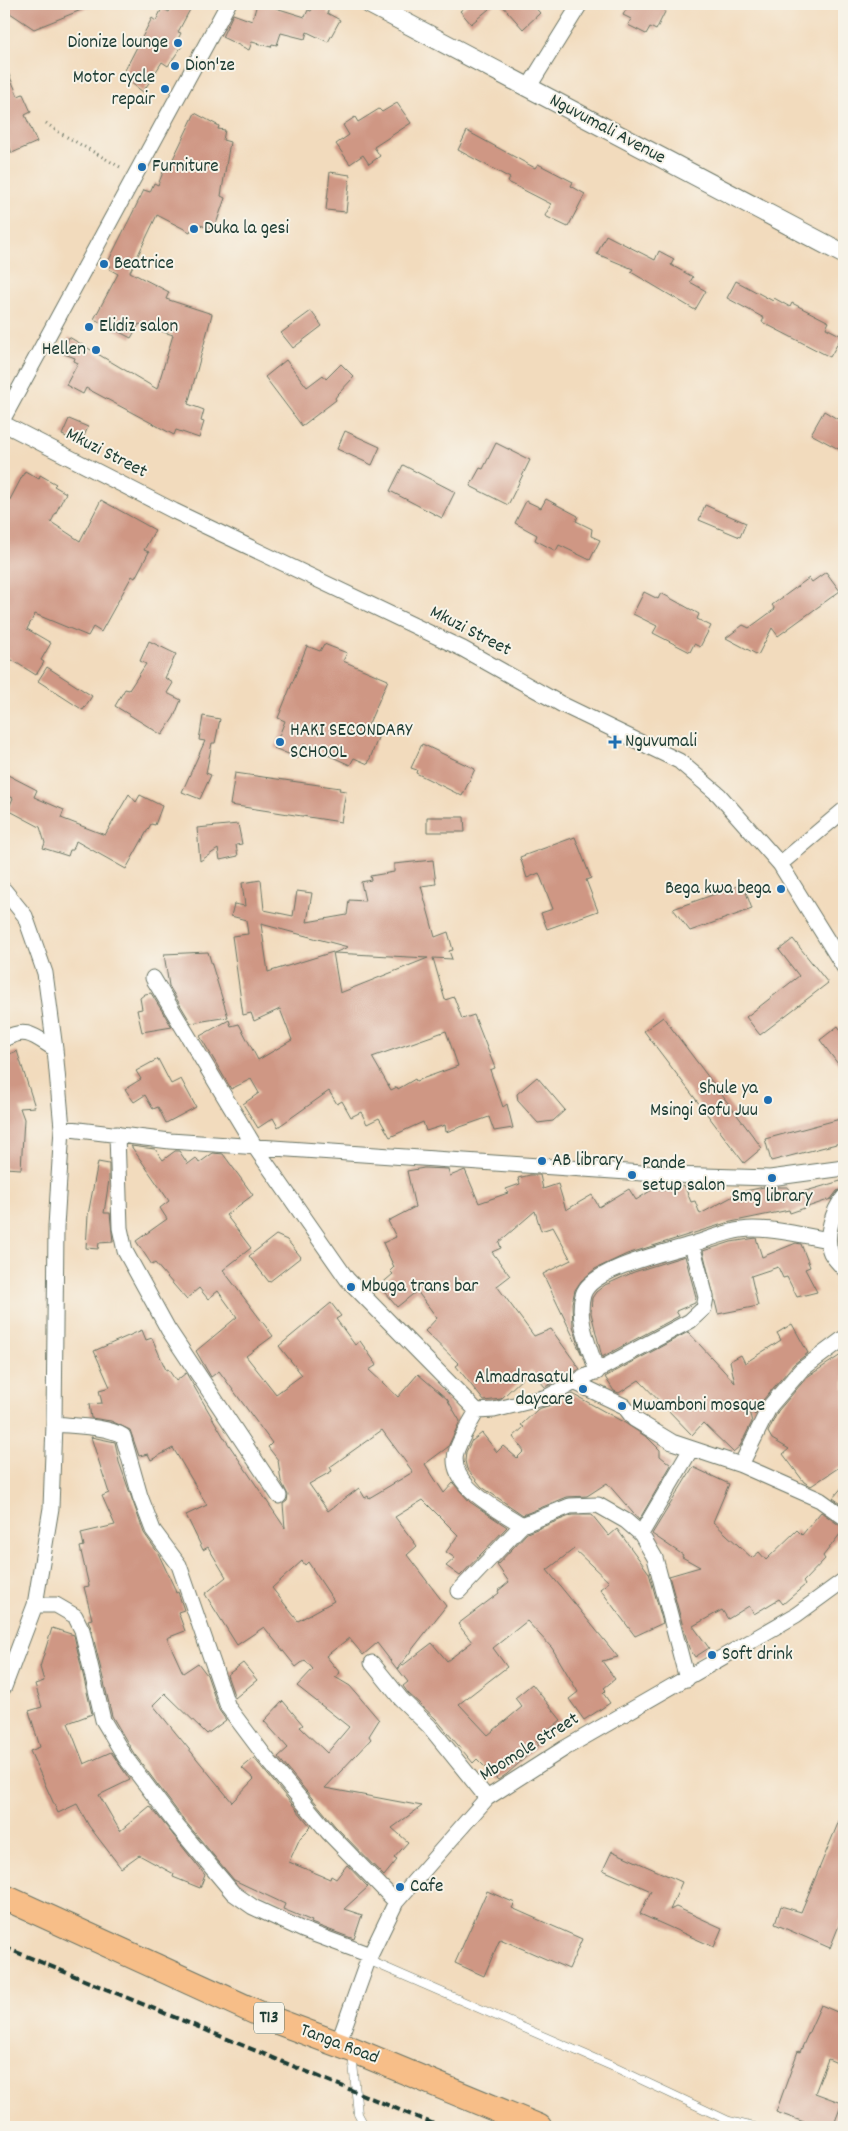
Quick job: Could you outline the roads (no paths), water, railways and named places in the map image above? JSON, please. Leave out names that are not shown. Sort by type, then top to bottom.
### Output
[{"type":"highway","name":"Tanga Road","points":[[4,1897],[271,2019],[345,2047],[539,2127]]},
{"type":"street","points":[[4,417],[228,4]]},
{"type":"street","name":"Nguvumali Avenue","points":[[370,4],[844,254]]},
{"type":"street","points":[[528,88],[580,4]]},
{"type":"street","name":"Mkuzi Street","points":[[4,424],[174,512],[463,649],[561,704],[679,762],[719,795],[780,864],[844,967]]},
{"type":"street","points":[[780,864],[844,810]]},
{"type":"street","points":[[4,890],[25,916],[45,973],[55,1049],[62,1128],[56,1226],[54,1424],[51,1508],[35,1605],[4,1686]]},
{"type":"street","points":[[153,978],[256,1147],[347,1279],[477,1411],[494,1410],[548,1397],[690,1321],[704,1308],[706,1297],[692,1245]]},
{"type":"street","points":[[4,1039],[16,1032],[31,1034],[55,1049]]},
{"type":"street","points":[[62,1128],[256,1147],[691,1175],[770,1178],[844,1168]]},
{"type":"street","points":[[118,1134],[120,1228],[125,1251],[168,1329],[279,1496]]},
{"type":"street","points":[[844,1196],[840,1202],[828,1240],[832,1254],[844,1269]]},
{"type":"street","points":[[597,1372],[580,1314],[583,1292],[595,1280],[613,1269],[642,1258],[728,1233],[752,1229],[828,1240]]},
{"type":"street","points":[[742,1465],[770,1406],[801,1370],[844,1338]]},
{"type":"street","points":[[576,1383],[624,1406],[634,1419],[672,1442],[742,1465],[820,1500],[844,1517]]},
{"type":"street","points":[[477,1411],[457,1450],[454,1468],[463,1484],[522,1525]]},
{"type":"street","points":[[54,1424],[107,1430],[117,1432],[123,1436],[140,1496],[153,1530],[179,1565],[228,1707],[266,1759],[328,1832],[396,1902]]},
{"type":"street","points":[[641,1534],[691,1449]]},
{"type":"street","points":[[459,1591],[522,1525],[570,1506],[598,1505],[626,1521],[641,1534],[655,1558],[687,1679]]},
{"type":"street","name":"Mbomole Street","points":[[345,2047],[369,1958],[396,1902],[487,1798],[565,1748],[796,1615],[844,1580]]},
{"type":"street","points":[[35,1605],[56,1605],[75,1616],[82,1630],[103,1720],[125,1757],[176,1826],[233,1894],[253,1907],[369,1958]]},
{"type":"street","points":[[372,1664],[401,1700],[429,1726],[487,1798]]},
{"type":"lane","points":[[369,1958],[614,2067],[729,2121],[754,2127]]},
{"type":"lane","points":[[345,2047],[358,2114],[364,2127]]},
{"type":"railway","points":[[4,1947],[441,2127]]},
{"type":"place","name":"Dionize lounge","points":[[178,43]]},
{"type":"place","name":"Dion'ze","points":[[175,66]]},
{"type":"place","name":"Motor cycle repair","points":[[165,89]]},
{"type":"place","name":"Furniture","points":[[142,167]]},
{"type":"place","name":"Duka la gesi","points":[[194,229]]},
{"type":"place","name":"Beatrice","points":[[104,264]]},
{"type":"place","name":"Elidiz salon","points":[[89,327]]},
{"type":"place","name":"Hellen","points":[[96,350]]},
{"type":"place","name":"HAKI SECONDARY SCHOOL","points":[[280,742]]},
{"type":"place","name":"Nguvumali","points":[[615,742]]},
{"type":"place","name":"Bega kwa bega","points":[[781,889]]},
{"type":"place","name":"Shule ya Msingi Gofu Juu","points":[[768,1100]]},
{"type":"place","name":"AB library","points":[[542,1161]]},
{"type":"place","name":"Pande setup salon","points":[[632,1175]]},
{"type":"place","name":"Smg library","points":[[772,1178]]},
{"type":"place","name":"Mbuga trans bar","points":[[351,1287]]},
{"type":"place","name":"Almadrasatul daycare","points":[[583,1389]]},
{"type":"place","name":"Mwamboni mosque","points":[[622,1406]]},
{"type":"place","name":"Soft drink","points":[[712,1655]]},
{"type":"place","name":"Cafe","points":[[400,1887]]}]
